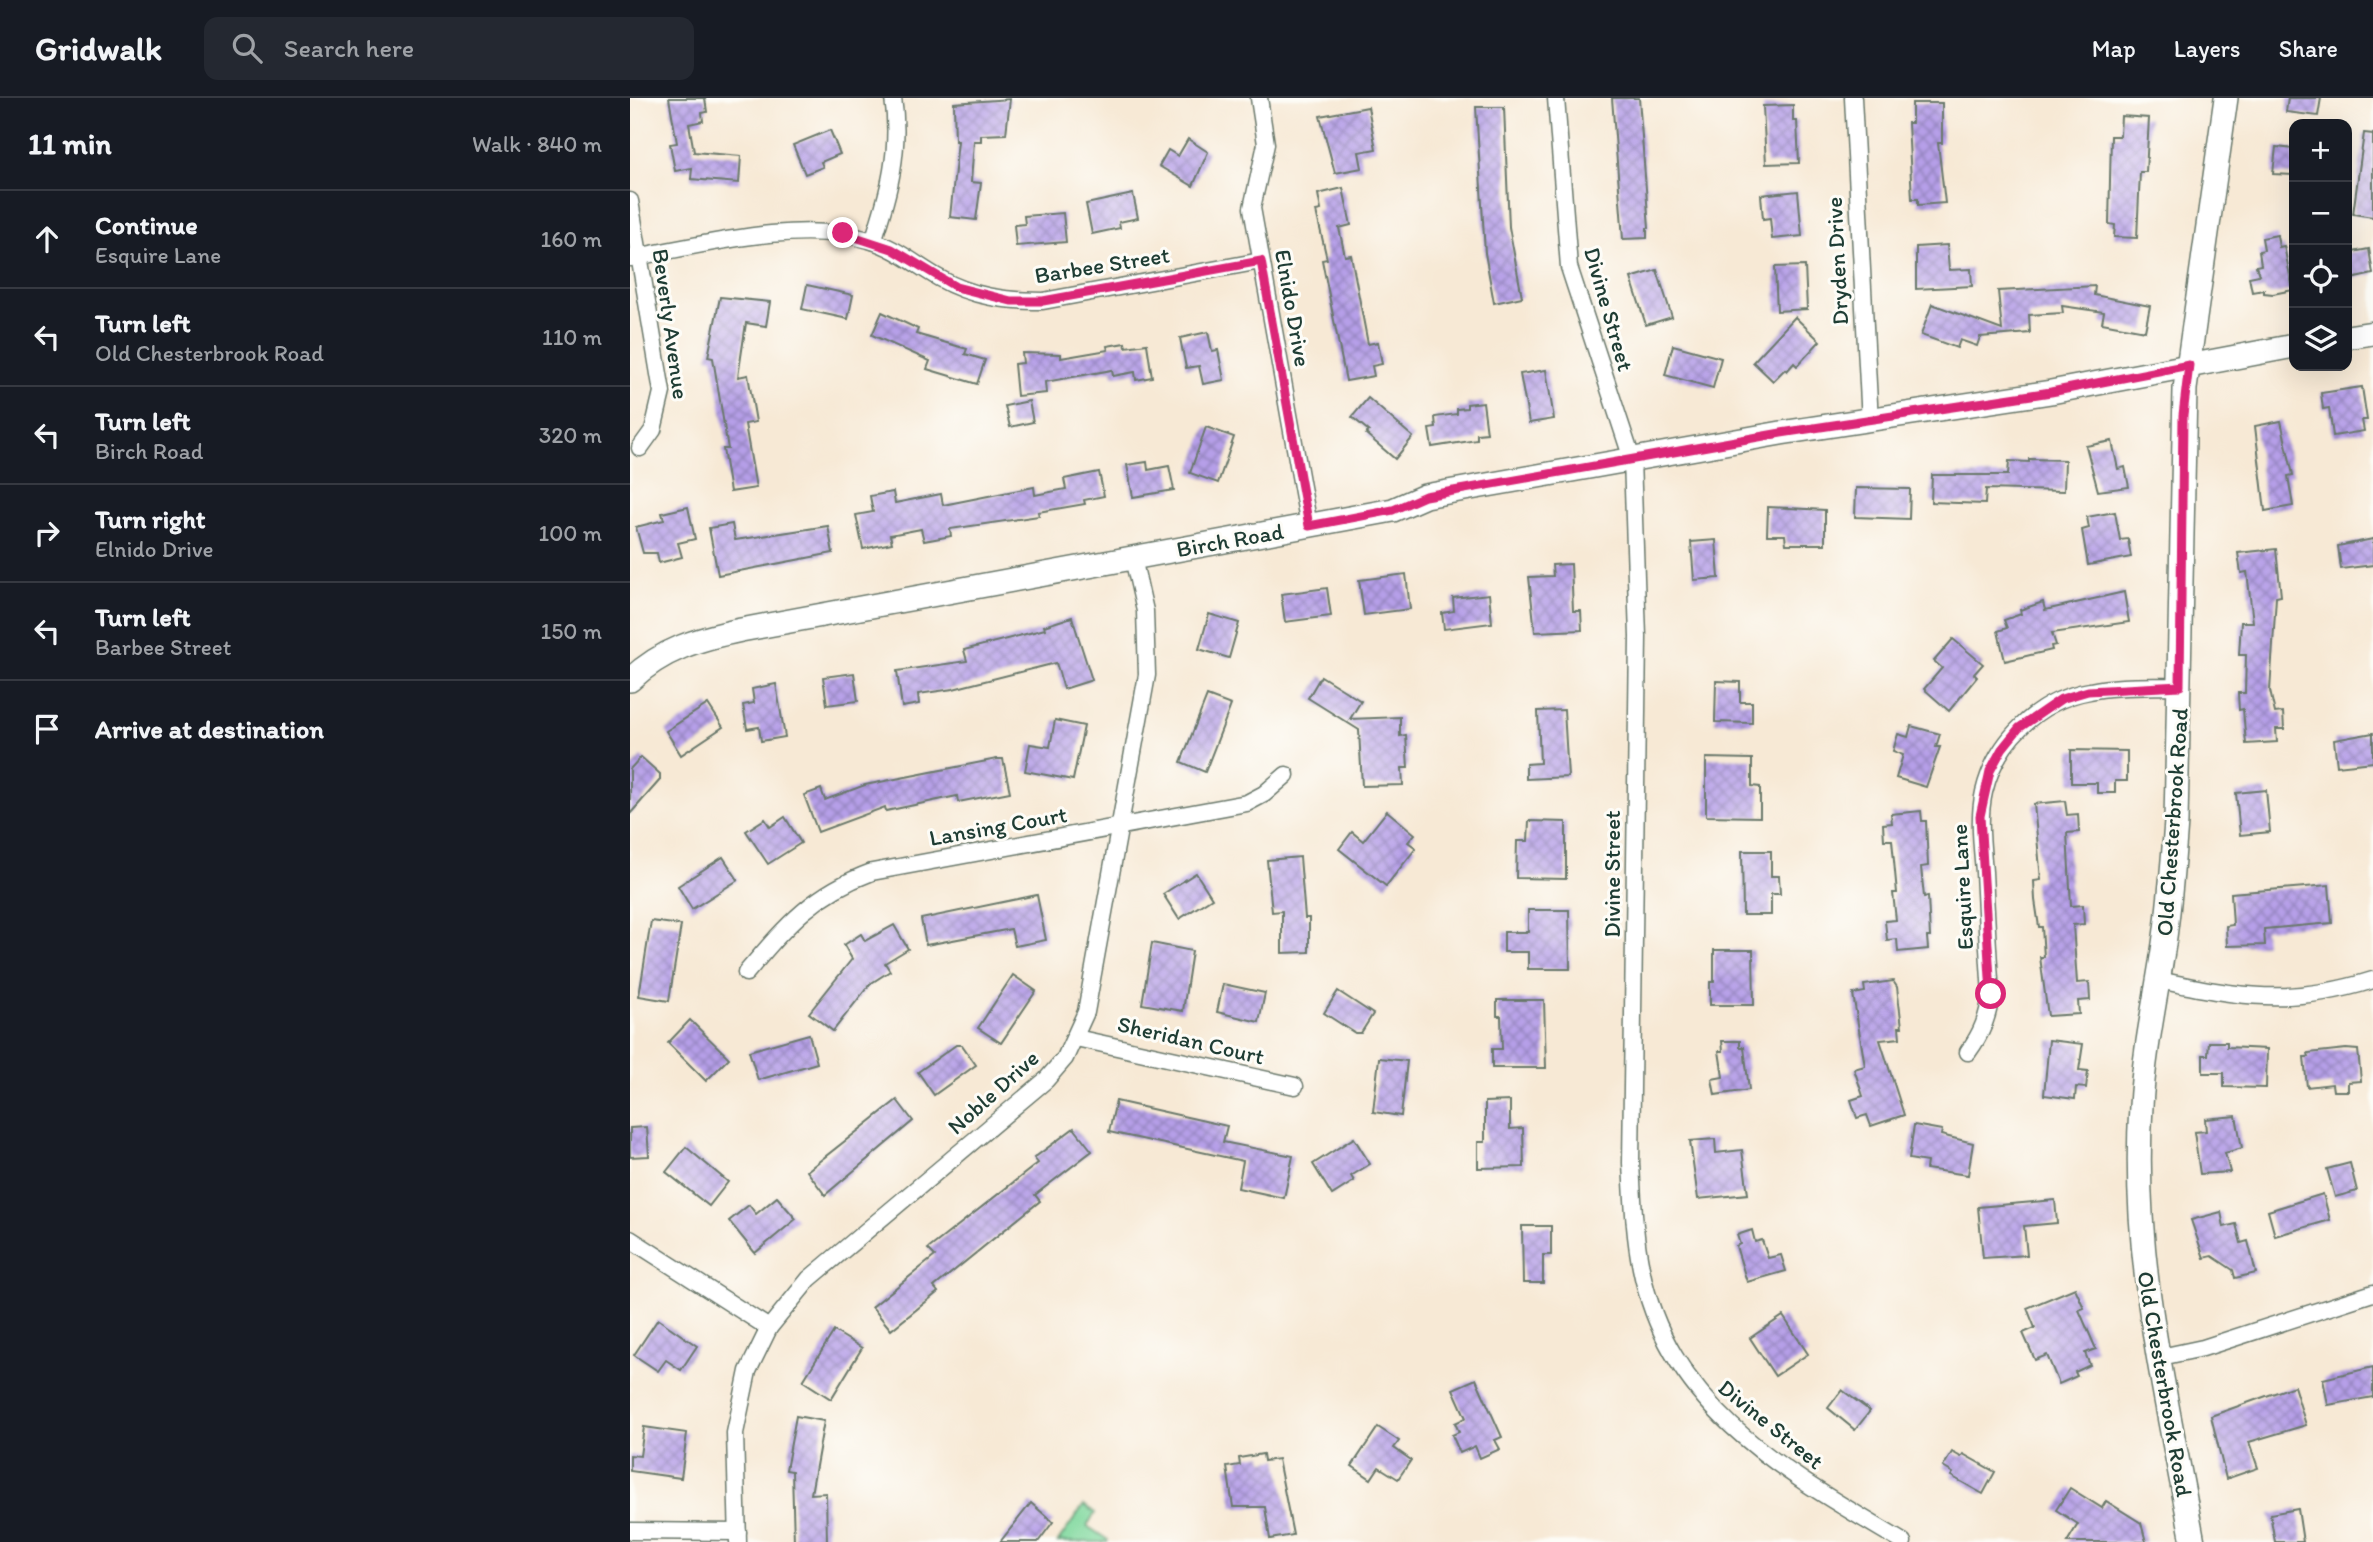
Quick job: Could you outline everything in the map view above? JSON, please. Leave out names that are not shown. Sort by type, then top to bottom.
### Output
[{"type":"street","points":[[873,241],[890,191],[895,162],[893,98]]},
{"type":"street","name":"Elnido Drive","points":[[1259,98],[1266,144],[1252,208],[1309,526]]},
{"type":"street","name":"Divine Street","points":[[1556,98],[1569,267],[1577,299],[1632,459],[1638,637],[1631,1163],[1641,1270],[1652,1309],[1669,1349],[1697,1391],[1721,1417],[1812,1487],[1903,1542]]},
{"type":"street","name":"Dryden Drive","points":[[1853,98],[1870,422]]},
{"type":"street","name":"Old Chesterbrook Road","points":[[2193,1542],[2155,1358],[2145,1284],[2139,1167],[2147,1043],[2175,846],[2183,415],[2226,98]]},
{"type":"street","name":"Beverly Avenue","points":[[630,201],[635,257],[662,392],[653,430],[640,448]]},
{"type":"street","name":"Barbee Street","points":[[635,257],[813,230],[843,233],[873,241],[956,287],[1011,301],[1043,301],[1261,261]]},
{"type":"street","points":[[2352,336],[2373,333]]},
{"type":"street","name":"Birch Road","points":[[630,680],[669,651],[696,640],[1393,510],[1425,496],[1632,459],[2064,390],[2289,347]]},
{"type":"street","name":"Noble Drive","points":[[738,1537],[735,1433],[748,1371],[769,1328],[810,1279],[1046,1080],[1076,1038],[1086,1012],[1147,676],[1145,611],[1133,558]]},
{"type":"street","name":"Esquire Lane","points":[[1968,1052],[1980,1035],[1988,1015],[1991,994],[1980,816],[1990,771],[2002,749],[2019,728],[2061,699],[2100,689],[2180,686]]},
{"type":"street","name":"Lansing Court","points":[[746,973],[796,915],[844,882],[872,872],[1247,803],[1264,794],[1286,775]]},
{"type":"street","points":[[2158,980],[2261,998],[2294,998],[2332,992],[2373,980]]},
{"type":"street","name":"Sheridan Court","points":[[1076,1038],[1295,1086]]},
{"type":"street","points":[[630,1239],[769,1328]]},
{"type":"street","points":[[2155,1358],[2203,1348],[2373,1293]]},
{"type":"street","points":[[630,1531],[738,1537]]},
{"type":"green space","points":[[1084,1505],[1095,1513],[1087,1526],[1108,1540],[1107,1542],[1058,1542]]},
{"type":"building","points":[[669,98],[705,98],[707,112],[702,113],[703,121],[689,124],[694,152],[741,156],[739,183],[691,179],[692,168],[675,171],[670,144],[677,143]]},
{"type":"building","points":[[1612,98],[1639,98],[1649,228],[1647,238],[1623,239]]},
{"type":"building","points":[[2288,98],[2321,98],[2318,116],[2286,112]]},
{"type":"building","points":[[1010,99],[1006,134],[981,135],[981,141],[974,141],[971,182],[981,183],[976,220],[950,217],[958,141],[955,141],[954,103]]},
{"type":"building","points":[[1912,103],[1942,103],[1942,143],[1938,143],[1945,203],[1918,205],[1918,199],[1912,199],[1908,123],[1912,123]]},
{"type":"building","points":[[1793,105],[1793,121],[1797,121],[1799,163],[1766,164],[1763,106]]},
{"type":"building","points":[[1368,107],[1376,149],[1359,152],[1362,168],[1335,173],[1320,116]]},
{"type":"building","points":[[1476,107],[1504,107],[1509,227],[1522,297],[1494,303],[1485,253]]},
{"type":"building","points":[[2121,116],[2149,118],[2146,172],[2140,172],[2137,238],[2114,237],[2115,225],[2109,224],[2111,136],[2120,136]]},
{"type":"building","points":[[830,130],[840,154],[821,162],[823,167],[805,174],[793,145]]},
{"type":"building","points":[[2364,133],[2373,134],[2373,217],[2353,214]]},
{"type":"building","points":[[1188,139],[1208,152],[1193,186],[1159,166],[1168,150],[1178,156]]},
{"type":"building","points":[[2276,147],[2289,148],[2289,175],[2273,174]]},
{"type":"building","points":[[1343,188],[1351,225],[1339,228],[1345,256],[1351,255],[1368,344],[1378,342],[1382,364],[1372,366],[1374,376],[1346,381],[1322,260],[1327,259],[1316,211],[1321,210],[1318,194]]},
{"type":"building","points":[[1798,191],[1802,236],[1772,239],[1770,218],[1763,219],[1761,195]]},
{"type":"building","points":[[1133,194],[1138,218],[1119,222],[1120,228],[1092,234],[1086,204]]},
{"type":"building","points":[[1063,213],[1066,242],[1016,246],[1014,225],[1025,224],[1024,216]]},
{"type":"building","points":[[2277,235],[2279,247],[2284,246],[2289,270],[2289,291],[2273,294],[2264,293],[2264,290],[2252,292],[2249,277],[2259,275],[2256,266],[2261,265],[2259,251],[2264,250],[2262,238]]},
{"type":"building","points":[[1947,245],[1949,270],[1971,269],[1972,286],[1916,289],[1916,247]]},
{"type":"building","points":[[2369,249],[2373,274],[2352,279],[2352,252]]},
{"type":"building","points":[[1805,266],[1807,309],[1777,311],[1775,267]]},
{"type":"building","points":[[1657,270],[1672,317],[1646,325],[1631,278]]},
{"type":"building","points":[[807,285],[853,295],[848,319],[802,309]]},
{"type":"building","points":[[2095,286],[2094,295],[2150,306],[2145,331],[2102,323],[2104,312],[2062,306],[2063,313],[2029,315],[2030,333],[1980,337],[1977,346],[1960,340],[1957,348],[1921,335],[1932,304],[2002,330],[1998,291]]},
{"type":"building","points":[[720,297],[770,302],[766,326],[746,323],[738,377],[748,375],[756,422],[745,424],[756,488],[730,492],[723,449],[728,449],[713,358],[708,357]]},
{"type":"building","points":[[882,312],[918,329],[916,334],[967,349],[965,354],[985,360],[977,384],[927,369],[930,361],[872,335]]},
{"type":"building","points":[[1795,317],[1820,341],[1797,366],[1794,363],[1773,381],[1753,362]]},
{"type":"building","points":[[1208,332],[1212,351],[1218,350],[1224,380],[1203,384],[1199,366],[1186,368],[1180,338]]},
{"type":"building","points":[[1125,343],[1126,347],[1147,344],[1152,377],[1136,380],[1135,372],[1113,376],[1112,370],[1045,382],[1046,393],[1017,396],[1014,364],[1023,363],[1022,353],[1061,354],[1061,358],[1108,350],[1107,346]]},
{"type":"building","points":[[1673,345],[1721,358],[1713,388],[1665,375]]},
{"type":"building","points":[[1546,370],[1554,419],[1529,423],[1520,374]]},
{"type":"building","points":[[2362,387],[2367,420],[2362,420],[2364,431],[2333,436],[2329,408],[2323,409],[2321,393]]},
{"type":"building","points":[[1368,398],[1413,437],[1395,459],[1366,434],[1369,431],[1352,417]]},
{"type":"building","points":[[1029,401],[1033,422],[1010,427],[1005,406]]},
{"type":"building","points":[[1483,402],[1487,433],[1477,434],[1477,440],[1432,447],[1429,429],[1436,428],[1435,417],[1457,414],[1457,409],[1467,408],[1467,404]]},
{"type":"building","points":[[2281,421],[2293,475],[2288,476],[2293,506],[2265,511],[2255,426]]},
{"type":"building","points":[[1206,427],[1234,437],[1218,483],[1190,473]]},
{"type":"building","points":[[2112,441],[2118,469],[2125,467],[2129,487],[2098,491],[2086,446]]},
{"type":"building","points":[[2029,459],[2065,460],[2064,491],[1986,489],[1985,504],[1931,502],[1932,475],[2008,475],[2009,461],[2029,462]]},
{"type":"building","points":[[1147,462],[1148,470],[1169,466],[1174,490],[1133,497],[1127,465]]},
{"type":"building","points":[[1099,472],[1104,496],[1084,500],[1085,504],[1038,512],[1039,516],[950,529],[951,536],[924,541],[921,529],[890,535],[892,543],[863,549],[856,515],[873,512],[870,496],[893,492],[895,503],[941,494],[943,505],[1034,487],[1035,495],[1066,489],[1064,479]]},
{"type":"building","points":[[1856,488],[1910,489],[1909,519],[1855,517]]},
{"type":"building","points":[[688,507],[695,539],[678,543],[682,557],[659,563],[657,553],[643,553],[636,527],[664,520],[662,513]]},
{"type":"building","points":[[1768,507],[1825,510],[1825,544],[1786,544],[1785,535],[1767,535]]},
{"type":"building","points":[[2115,512],[2120,540],[2128,539],[2131,557],[2088,565],[2082,530],[2089,528],[2087,517]]},
{"type":"building","points":[[732,524],[735,540],[828,526],[833,553],[718,575],[709,528]]},
{"type":"building","points":[[2373,539],[2373,565],[2341,569],[2338,546]]},
{"type":"building","points":[[1716,540],[1719,578],[1694,580],[1691,542]]},
{"type":"building","points":[[2276,549],[2281,596],[2276,597],[2270,691],[2275,713],[2283,712],[2284,729],[2276,729],[2277,742],[2246,744],[2243,709],[2239,710],[2238,693],[2245,693],[2246,655],[2239,655],[2241,622],[2253,622],[2247,572],[2241,573],[2238,553]]},
{"type":"building","points":[[1571,564],[1573,611],[1581,611],[1582,630],[1535,632],[1529,577],[1553,576],[1552,565]]},
{"type":"building","points":[[1406,574],[1410,609],[1364,615],[1359,580]]},
{"type":"building","points":[[1327,588],[1331,616],[1285,622],[1281,594]]},
{"type":"building","points":[[2124,592],[2129,622],[2052,633],[2056,645],[2051,646],[2052,650],[2005,661],[1998,631],[2007,628],[2004,620],[2021,614],[2020,610],[2043,602],[2045,610]]},
{"type":"building","points":[[1489,594],[1492,623],[1444,629],[1442,613],[1454,611],[1453,598]]},
{"type":"building","points":[[1209,614],[1239,623],[1229,658],[1199,649]]},
{"type":"building","points":[[1072,617],[1092,680],[1064,689],[1056,663],[953,689],[918,694],[919,704],[902,707],[897,671],[967,661],[964,650],[1045,629],[1044,626]]},
{"type":"building","points":[[1953,639],[1983,664],[1974,674],[1977,677],[1949,711],[1924,689],[1942,668],[1934,661]]},
{"type":"building","points":[[854,673],[858,701],[827,705],[823,677]]},
{"type":"building","points":[[1321,676],[1361,701],[1350,719],[1400,717],[1400,736],[1406,735],[1408,768],[1402,768],[1403,785],[1362,786],[1359,730],[1308,698]]},
{"type":"building","points":[[1716,681],[1740,682],[1740,702],[1752,702],[1752,723],[1715,722]]},
{"type":"building","points":[[776,684],[785,737],[761,741],[759,727],[747,729],[743,705],[754,703],[752,689]]},
{"type":"building","points":[[1207,696],[1231,705],[1205,772],[1181,762]]},
{"type":"building","points":[[708,704],[723,727],[681,755],[666,731]]},
{"type":"building","points":[[1564,710],[1568,777],[1526,779],[1526,764],[1540,763],[1538,711]]},
{"type":"building","points":[[1055,720],[1084,726],[1073,780],[1025,771],[1030,744],[1050,747]]},
{"type":"building","points":[[1911,726],[1940,734],[1936,747],[1940,747],[1926,787],[1896,778],[1903,755],[1893,751],[1898,734],[1908,737]]},
{"type":"building","points":[[2373,733],[2373,762],[2337,766],[2334,740]]},
{"type":"building","points":[[2071,750],[2127,751],[2127,781],[2115,781],[2115,793],[2097,793],[2097,783],[2071,783]]},
{"type":"building","points":[[641,757],[660,774],[660,780],[630,814],[630,769]]},
{"type":"building","points":[[1706,758],[1752,759],[1752,786],[1760,787],[1760,817],[1706,816]]},
{"type":"building","points":[[1003,759],[1010,792],[958,802],[957,796],[886,811],[885,807],[818,832],[804,795],[821,789],[825,800],[865,785]]},
{"type":"building","points":[[2266,790],[2270,832],[2240,835],[2236,793]]},
{"type":"building","points":[[2065,801],[2067,815],[2078,814],[2079,832],[2067,833],[2071,906],[2083,905],[2084,924],[2073,925],[2077,983],[2089,982],[2090,1000],[2078,1001],[2079,1014],[2048,1016],[2040,957],[2044,957],[2042,927],[2039,927],[2035,900],[2034,881],[2041,880],[2034,804]]},
{"type":"building","points":[[1387,811],[1415,834],[1408,842],[1416,848],[1386,886],[1339,849],[1352,832],[1363,841]]},
{"type":"building","points":[[1921,811],[1922,821],[1926,821],[1928,866],[1921,867],[1924,897],[1928,896],[1930,937],[1927,937],[1928,949],[1898,952],[1897,939],[1887,940],[1885,921],[1896,920],[1893,893],[1897,893],[1892,840],[1884,840],[1883,824],[1892,823],[1891,814]]},
{"type":"building","points":[[785,817],[801,843],[768,864],[746,831],[765,819],[770,827]]},
{"type":"building","points":[[1529,821],[1566,822],[1566,879],[1516,878],[1517,841],[1528,841]]},
{"type":"building","points":[[1742,851],[1771,851],[1771,876],[1779,876],[1780,894],[1771,894],[1771,915],[1743,915]]},
{"type":"building","points":[[723,857],[738,880],[692,909],[678,886]]},
{"type":"building","points":[[1300,857],[1305,918],[1309,918],[1309,952],[1282,953],[1282,911],[1272,912],[1267,860]]},
{"type":"building","points":[[1196,873],[1212,898],[1179,919],[1163,894]]},
{"type":"building","points":[[2329,885],[2332,923],[2264,929],[2265,945],[2227,946],[2226,926],[2233,925],[2231,893]]},
{"type":"building","points":[[1037,895],[1046,940],[1015,946],[1011,929],[926,945],[921,919]]},
{"type":"building","points":[[1528,910],[1569,910],[1570,969],[1528,969],[1528,952],[1504,952],[1504,932],[1528,932]]},
{"type":"building","points":[[651,921],[681,925],[669,1001],[639,996]]},
{"type":"building","points":[[894,925],[908,949],[885,963],[890,971],[870,984],[833,1031],[809,1013],[852,959],[844,945],[861,934],[865,941]]},
{"type":"building","points":[[1152,943],[1192,951],[1183,1011],[1142,1004]]},
{"type":"building","points":[[1714,950],[1753,950],[1754,1005],[1710,1005],[1710,982],[1714,982]]},
{"type":"building","points":[[1013,975],[1036,991],[1001,1043],[978,1028]]},
{"type":"building","points":[[1893,981],[1897,987],[1902,1027],[1899,1027],[1900,1038],[1880,1040],[1904,1115],[1871,1126],[1867,1115],[1857,1118],[1851,1100],[1863,1096],[1854,1069],[1865,1066],[1853,994],[1865,992],[1864,985]]},
{"type":"building","points":[[1223,984],[1265,993],[1259,1022],[1217,1012]]},
{"type":"building","points":[[1338,991],[1373,1014],[1361,1033],[1355,1033],[1324,1013]]},
{"type":"building","points":[[1497,1000],[1544,1000],[1546,1068],[1492,1068],[1492,1049],[1502,1049],[1501,1016],[1497,1016]]},
{"type":"building","points":[[690,1020],[729,1058],[706,1081],[668,1043]]},
{"type":"building","points":[[809,1034],[817,1063],[758,1080],[749,1051]]},
{"type":"building","points":[[2049,1040],[2083,1044],[2079,1070],[2088,1071],[2086,1088],[2076,1087],[2075,1099],[2044,1095]]},
{"type":"building","points":[[1722,1041],[1740,1041],[1740,1047],[1744,1047],[1749,1090],[1715,1095],[1712,1079],[1723,1077],[1719,1051],[1723,1051]]},
{"type":"building","points":[[2209,1042],[2227,1042],[2227,1047],[2267,1049],[2266,1088],[2224,1087],[2224,1073],[2203,1073],[2203,1055],[2208,1055]]},
{"type":"building","points":[[956,1045],[962,1045],[976,1065],[934,1095],[918,1072]]},
{"type":"building","points":[[2358,1050],[2361,1081],[2348,1082],[2348,1091],[2333,1091],[2332,1084],[2307,1087],[2304,1057],[2309,1057],[2308,1053]]},
{"type":"building","points":[[1379,1058],[1407,1061],[1401,1116],[1373,1112]]},
{"type":"building","points":[[897,1100],[913,1121],[825,1195],[807,1171]]},
{"type":"building","points":[[1116,1101],[1227,1126],[1223,1142],[1293,1156],[1284,1198],[1238,1188],[1243,1161],[1109,1132]]},
{"type":"building","points":[[1510,1101],[1510,1129],[1523,1128],[1524,1167],[1478,1168],[1478,1142],[1485,1142],[1485,1102]]},
{"type":"building","points":[[2236,1116],[2242,1148],[2225,1153],[2230,1172],[2200,1174],[2194,1132],[2206,1131],[2205,1119]]},
{"type":"building","points":[[1914,1125],[1942,1130],[1941,1135],[1973,1143],[1968,1175],[1926,1169],[1927,1162],[1909,1159]]},
{"type":"building","points":[[647,1127],[649,1156],[630,1157],[630,1128]]},
{"type":"building","points":[[1074,1128],[1092,1151],[1035,1195],[1040,1201],[934,1287],[938,1292],[891,1330],[872,1307],[935,1256],[928,1249],[1038,1163],[1034,1158]]},
{"type":"building","points":[[1354,1138],[1370,1164],[1351,1176],[1354,1181],[1332,1195],[1313,1164]]},
{"type":"building","points":[[1715,1139],[1716,1153],[1742,1150],[1748,1194],[1698,1199],[1690,1141]]},
{"type":"building","points":[[686,1147],[728,1182],[709,1206],[666,1172]]},
{"type":"building","points":[[2350,1163],[2357,1191],[2335,1197],[2327,1169]]},
{"type":"building","points":[[2323,1194],[2330,1220],[2275,1236],[2268,1211]]},
{"type":"building","points":[[777,1197],[796,1219],[755,1253],[729,1221],[749,1205],[756,1214]]},
{"type":"building","points":[[2055,1200],[2057,1223],[2024,1226],[2027,1255],[1983,1258],[1978,1207]]},
{"type":"building","points":[[2221,1212],[2224,1227],[2236,1224],[2241,1243],[2248,1241],[2256,1273],[2235,1278],[2233,1270],[2212,1256],[2204,1258],[2191,1220]]},
{"type":"building","points":[[1522,1226],[1551,1226],[1551,1255],[1543,1255],[1543,1283],[1523,1283]]},
{"type":"building","points":[[1752,1230],[1755,1242],[1762,1240],[1768,1258],[1781,1255],[1786,1271],[1747,1282],[1736,1246],[1740,1244],[1737,1235]]},
{"type":"building","points":[[2075,1288],[2084,1308],[2079,1310],[2096,1349],[2085,1353],[2090,1365],[2075,1372],[2077,1376],[2059,1384],[2047,1355],[2035,1360],[2023,1333],[2035,1328],[2027,1308]]},
{"type":"building","points":[[1783,1316],[1808,1354],[1775,1376],[1750,1338]]},
{"type":"building","points":[[658,1319],[697,1346],[681,1370],[666,1360],[658,1371],[634,1355]]},
{"type":"building","points":[[834,1331],[862,1348],[831,1399],[803,1381]]},
{"type":"building","points":[[2373,1367],[2373,1397],[2328,1405],[2323,1379]]},
{"type":"building","points":[[1476,1379],[1502,1437],[1495,1440],[1500,1449],[1480,1458],[1475,1446],[1460,1453],[1452,1435],[1459,1432],[1455,1423],[1466,1418],[1453,1389]]},
{"type":"building","points":[[2294,1386],[2306,1425],[2249,1442],[2258,1468],[2226,1479],[2211,1416]]},
{"type":"building","points":[[1842,1390],[1870,1411],[1855,1430],[1828,1408]]},
{"type":"building","points":[[796,1416],[824,1421],[811,1494],[826,1493],[827,1542],[794,1542],[792,1471],[786,1470]]},
{"type":"building","points":[[644,1427],[687,1433],[681,1478],[630,1471],[630,1455],[640,1456]]},
{"type":"building","points":[[1378,1427],[1399,1441],[1394,1448],[1411,1460],[1398,1479],[1379,1467],[1371,1479],[1352,1466]]},
{"type":"building","points":[[1952,1452],[1961,1457],[1963,1454],[1995,1472],[1983,1494],[1951,1476],[1953,1473],[1943,1467]]},
{"type":"building","points":[[1263,1454],[1264,1461],[1278,1459],[1293,1535],[1270,1539],[1265,1507],[1233,1507],[1227,1467],[1240,1465],[1239,1458]]},
{"type":"building","points":[[2070,1488],[2102,1508],[2106,1501],[2141,1523],[2146,1542],[2067,1542],[2078,1524],[2056,1510]]},
{"type":"building","points":[[1031,1503],[1053,1522],[1038,1542],[1000,1542]]},
{"type":"building","points":[[2298,1509],[2303,1542],[2275,1542],[2270,1514]]},
{"type":"route","points":[[843,233],[892,249],[956,287],[1011,301],[1043,301],[1261,261],[1309,526],[1393,510],[1425,496],[1781,433],[1870,422],[2127,379],[2189,365],[2183,415],[2180,686],[2112,688],[2088,691],[2061,699],[2038,712],[2019,728],[2002,749],[1990,771],[1980,816],[1991,994]]}]
